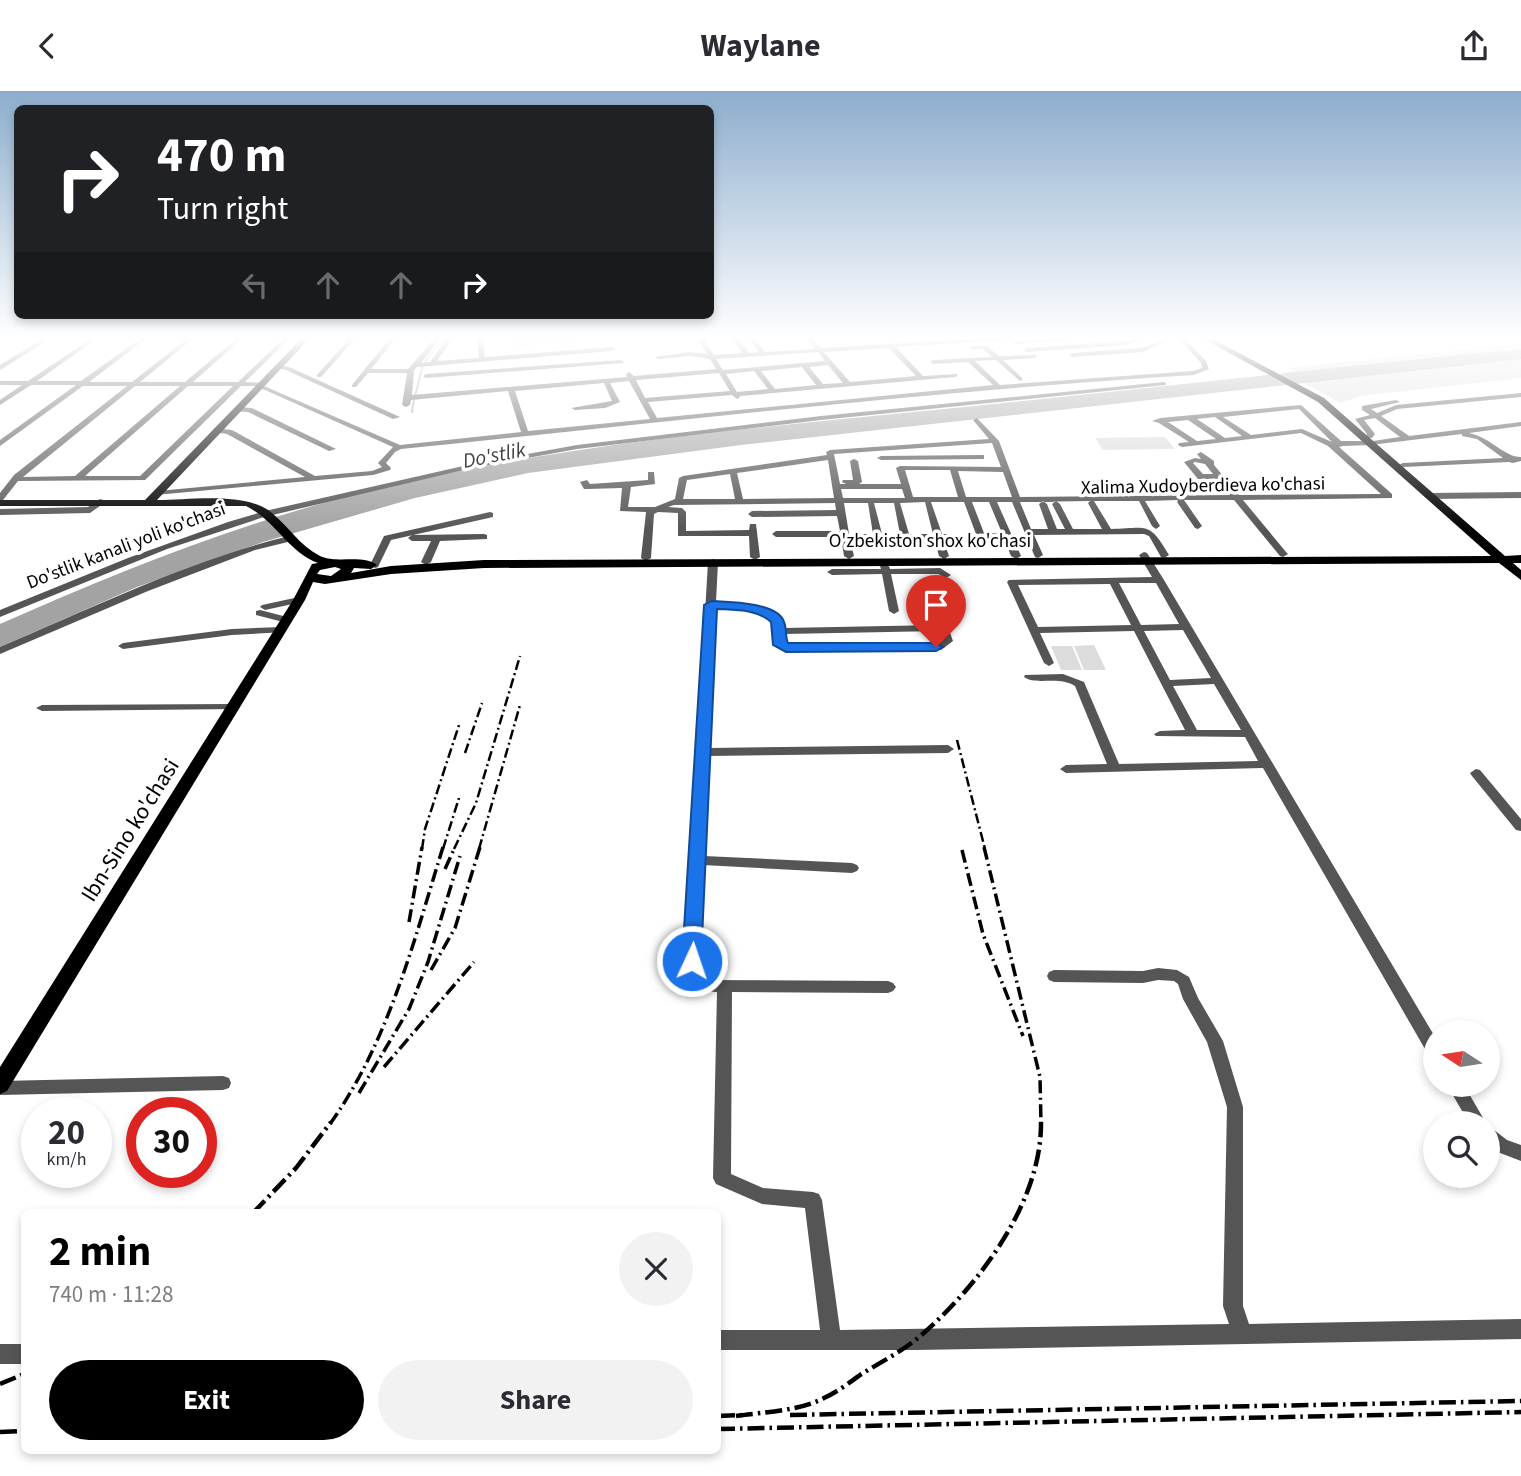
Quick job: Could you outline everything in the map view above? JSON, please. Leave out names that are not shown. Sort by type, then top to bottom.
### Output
[{"type":"main road","points":[[154,497],[244,403]]},
{"type":"main road","points":[[1331,403],[1434,496],[1511,557],[1521,576]]},
{"type":"main road","points":[[1372,440],[1403,465],[1434,496]]},
{"type":"main road","points":[[0,500],[103,501],[154,497],[237,501],[256,506],[305,554],[346,566],[347,572],[299,600]]},
{"type":"main road","points":[[305,554],[310,574],[319,580],[335,579]]},
{"type":"main road","name":"O'zbekiston shox ko'chasi","points":[[336,564],[849,556],[1038,555],[1145,558],[1164,555],[1283,554],[1511,557]]},
{"type":"main road","name":"O'zbekiston shox ko'chasi","points":[[335,579],[450,565],[713,562],[884,566],[1145,558],[1475,556]]},
{"type":"main road","points":[[310,574],[316,567],[336,564]]},
{"type":"main road","name":"Ibn-Sino ko'chasi","points":[[0,1087],[284,625],[310,574]]},
{"type":"street","points":[[0,444],[56,403]]},
{"type":"street","points":[[0,500],[17,478],[111,403]]},
{"type":"street","points":[[78,478],[164,403]]},
{"type":"street","points":[[0,477],[142,478],[222,403]]},
{"type":"street","points":[[300,403],[399,447]]},
{"type":"street","points":[[365,403],[396,417]]},
{"type":"street","points":[[515,403],[525,433]]},
{"type":"street","points":[[576,403],[577,406],[605,406],[614,403]]},
{"type":"street","points":[[645,403],[654,420]]},
{"type":"street","points":[[741,403],[743,406]]},
{"type":"street","points":[[154,497],[383,471],[387,468],[382,463],[391,450],[399,447],[654,420],[780,403]]},
{"type":"street","name":"Do'stlik kanali yoli ko'chasi","points":[[0,614],[74,583],[227,526],[472,466],[577,447],[976,403]]},
{"type":"street","points":[[1404,403],[1365,408],[1407,438]]},
{"type":"street","points":[[1372,440],[1371,434],[1359,419],[1405,405],[1432,403]]},
{"type":"street","points":[[1158,421],[1301,407],[1335,445]]},
{"type":"street","points":[[238,409],[249,410],[332,449]]},
{"type":"street","points":[[1277,409],[1284,417]]},
{"type":"street","points":[[1216,415],[1249,437]]},
{"type":"street","points":[[1190,418],[1223,440]]},
{"type":"street","points":[[977,420],[995,441],[1016,494],[1015,502],[1038,555]]},
{"type":"street","points":[[1158,421],[1199,449],[1283,554]]},
{"type":"street","points":[[1292,424],[1301,431],[1335,445],[1521,424]]},
{"type":"street","points":[[217,431],[229,432],[315,479]]},
{"type":"street","points":[[1181,445],[1199,449],[1223,440],[1301,431]]},
{"type":"street","points":[[1458,432],[1479,437],[1517,460]]},
{"type":"street","points":[[849,556],[830,452],[995,441]]},
{"type":"street","points":[[975,442],[987,470]]},
{"type":"street","name":"Xalima Xudoyberdieva ko'chasi","points":[[1015,502],[1390,497],[1335,445]]},
{"type":"street","points":[[679,501],[682,479],[832,457]]},
{"type":"street","points":[[881,458],[981,457]]},
{"type":"street","points":[[1211,463],[1195,460],[1188,462],[1200,476],[1221,476]]},
{"type":"street","points":[[1403,465],[1517,460]]},
{"type":"street","points":[[836,485],[858,482],[854,461]]},
{"type":"street","points":[[910,501],[900,468],[1007,470]]},
{"type":"street","points":[[953,468],[981,536]]},
{"type":"street","points":[[733,471],[739,500]]},
{"type":"street","points":[[586,488],[652,482],[651,474]]},
{"type":"street","points":[[627,485],[624,509],[682,512],[681,534],[753,533]]},
{"type":"street","points":[[836,485],[905,486]]},
{"type":"street","points":[[1434,496],[1521,495]]},
{"type":"street","name":"Xalima Xudoyberdieva ko'chasi","points":[[1015,502],[1056,504],[1238,499]]},
{"type":"street","points":[[652,510],[668,502],[679,501],[739,500],[839,506],[1015,502]]},
{"type":"street","points":[[0,512],[90,510],[103,501]]},
{"type":"street","points":[[752,501],[755,557]]},
{"type":"street","points":[[752,515],[910,501],[966,502]]},
{"type":"street","points":[[993,501],[1016,556]]},
{"type":"street","points":[[1142,502],[1156,526]]},
{"type":"street","points":[[1181,502],[1198,526]]},
{"type":"street","points":[[1092,503],[1108,531]]},
{"type":"street","points":[[871,504],[878,537]]},
{"type":"street","points":[[897,504],[905,537]]},
{"type":"street","points":[[928,504],[944,556]]},
{"type":"street","points":[[1043,504],[1054,532]]},
{"type":"street","points":[[1056,504],[1070,531]]},
{"type":"street","points":[[646,558],[652,510]]},
{"type":"street","points":[[387,538],[490,515]]},
{"type":"street","points":[[1028,532],[1148,531],[1164,555]]},
{"type":"street","points":[[776,534],[878,537],[1008,536]]},
{"type":"street","points":[[387,538],[484,537]]},
{"type":"street","points":[[0,651],[145,589],[252,548],[288,538]]},
{"type":"street","points":[[375,565],[387,538]]},
{"type":"street","points":[[426,562],[437,538]]},
{"type":"street","points":[[1145,558],[1423,1031]]},
{"type":"street","points":[[713,562],[690,986],[888,987]]},
{"type":"street","points":[[884,566],[894,611]]},
{"type":"street","points":[[832,572],[884,566],[940,572],[946,575]]},
{"type":"street","points":[[1049,663],[1012,582],[1158,580]]},
{"type":"street","points":[[1113,581],[1193,734]]},
{"type":"street","points":[[711,605],[765,611],[778,621],[780,645],[791,648],[931,647],[947,643],[932,590]]},
{"type":"street","points":[[263,610],[299,600]]},
{"type":"street","points":[[263,610],[284,625]]},
{"type":"street","points":[[123,646],[284,625]]},
{"type":"street","points":[[1034,630],[1186,627]]},
{"type":"street","points":[[779,631],[943,628]]},
{"type":"street","points":[[1029,677],[1062,676],[1074,679],[1080,684],[1114,767]]},
{"type":"street","points":[[1166,683],[1218,681]]},
{"type":"street","points":[[42,708],[233,707]]},
{"type":"street","points":[[1160,734],[1249,733]]},
{"type":"street","points":[[704,752],[948,749]]},
{"type":"street","points":[[1066,769],[1266,764]]},
{"type":"street","points":[[1475,773],[1521,827]]},
{"type":"street","points":[[698,860],[852,868]]},
{"type":"street","points":[[1054,976],[1143,977],[1158,974],[1177,976],[1184,981],[1215,1041],[1235,1107],[1233,1306],[1242,1334]]},
{"type":"street","points":[[725,987],[722,1178],[762,1196],[813,1200],[831,1339]]},
{"type":"street","points":[[0,1087],[223,1083]]},
{"type":"street","points":[[1500,1145],[1521,1153]]},
{"type":"street","points":[[721,1340],[1521,1329]]},
{"type":"street","points":[[0,1354],[21,1354]]},
{"type":"shaded area","points":[[1008,403],[1125,403],[741,445],[528,473],[415,498],[263,542],[137,587],[0,647],[0,624],[148,562],[299,510],[379,488],[542,456],[789,424]]},
{"type":"shaded area","points":[[1165,437],[1175,449],[1103,450],[1095,438]]},
{"type":"shaded area","points":[[1094,645],[1106,670],[1084,670],[1074,646]]},
{"type":"shaded area","points":[[1051,646],[1072,646],[1082,670],[1061,670]]},
{"type":"waterway","points":[[412,412],[413,403]]},
{"type":"railway","points":[[454,849],[476,803],[520,656]]},
{"type":"railway","points":[[465,753],[482,703]]},
{"type":"railway","points":[[479,849],[520,705]]},
{"type":"railway","points":[[422,849],[425,829],[460,722]]},
{"type":"railway","points":[[957,740],[985,849]]},
{"type":"railway","points":[[443,849],[459,798]]},
{"type":"railway","points":[[409,922],[422,847]]},
{"type":"railway","points":[[330,1124],[350,1093],[384,1026],[410,955],[443,847]]},
{"type":"railway","points":[[445,869],[455,847]]},
{"type":"railway","points":[[431,970],[455,928],[480,847]]},
{"type":"railway","points":[[984,847],[1040,1077],[1041,1122]]},
{"type":"railway","points":[[962,850],[983,934],[1023,1036]]},
{"type":"railway","points":[[359,1093],[409,1009],[428,962],[460,856]]},
{"type":"railway","points":[[384,1067],[474,962]]},
{"type":"railway","points":[[257,1209],[296,1168],[331,1122]]},
{"type":"railway","points":[[743,1415],[793,1408],[824,1398],[904,1348],[940,1318],[983,1269],[1018,1213],[1038,1152],[1041,1122]]},
{"type":"railway","points":[[0,1384],[21,1375]]},
{"type":"railway","points":[[790,1415],[1521,1401]]},
{"type":"railway","points":[[721,1429],[1521,1412]]},
{"type":"railway","points":[[721,1416],[743,1415]]},
{"type":"railway","points":[[736,1416],[743,1415]]},
{"type":"railway","points":[[0,1432],[21,1431]]},
{"type":"route","points":[[692,961],[711,605],[746,607],[769,614],[778,621],[782,647],[936,647]]},
{"type":"water label","name":"Do'stlik","points":[[494,455]]}]
